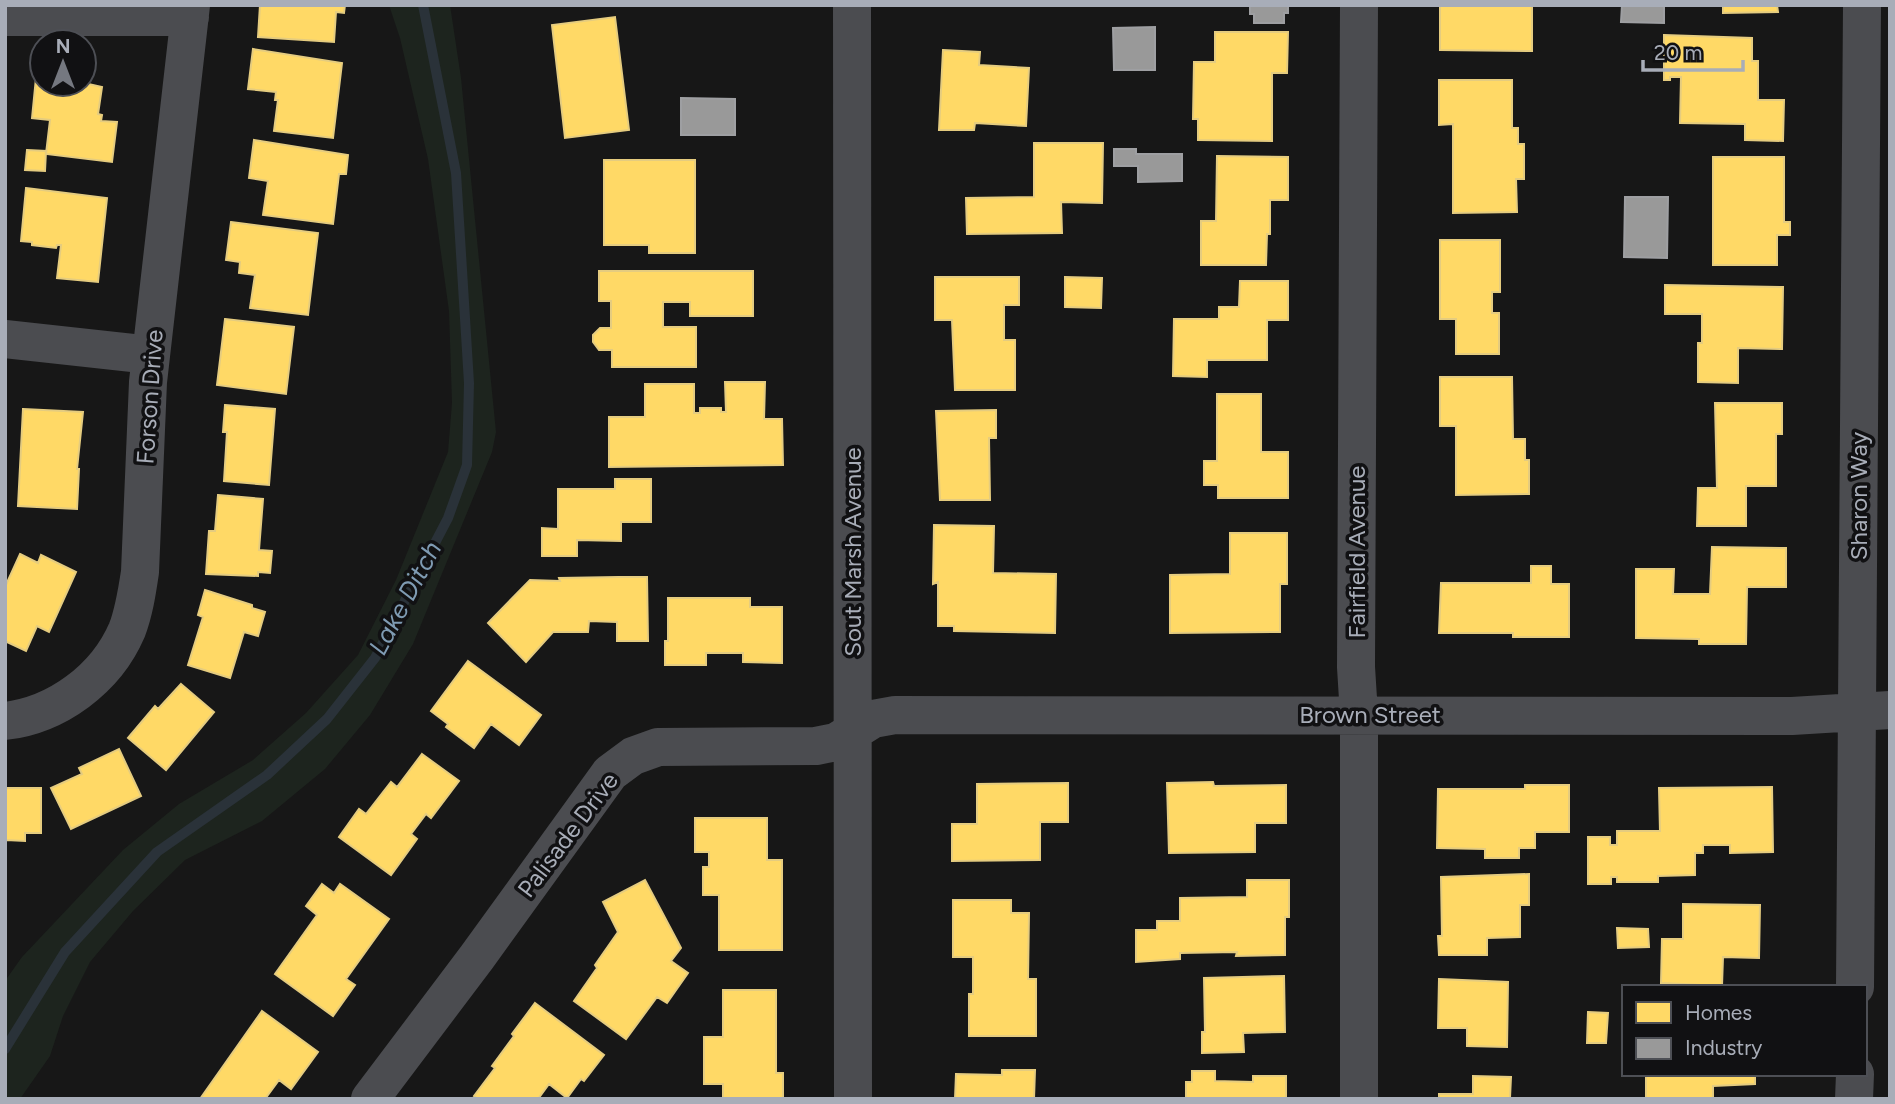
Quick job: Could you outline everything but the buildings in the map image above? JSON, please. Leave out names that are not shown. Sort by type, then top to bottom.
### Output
[{"type":"street","name":"Sout Marsh Avenue","points":[[852,5],[853,1099]]},
{"type":"street","name":"Fairfield Avenue","points":[[1359,5],[1356,640],[1359,715],[1359,1099]]},
{"type":"street","name":"Sharon Way","points":[[1856,985],[1874,711],[1862,5]]},
{"type":"street","points":[[5,17],[190,11]]},
{"type":"street","name":"Forson Drive","points":[[5,720],[42,712],[68,700],[93,680],[127,631],[140,572],[151,355],[190,11]]},
{"type":"street","points":[[5,339],[151,355]]},
{"type":"street","name":"Brown Street","points":[[854,730],[873,719],[895,715],[1792,716],[1874,711]]},
{"type":"street","name":"Palisade Drive","points":[[370,1099],[610,773],[633,756],[658,747],[816,746],[836,742],[854,730]]},
{"type":"street","points":[[1854,1099],[1855,1076]]},
{"type":"shaded area","points":[[389,5],[450,5],[461,78],[496,432],[492,452],[413,644],[370,715],[325,769],[262,821],[185,860],[133,911],[90,962],[63,1016],[50,1056],[20,1099],[5,1099],[5,981],[22,957],[123,850],[179,804],[253,760],[306,713],[358,655],[396,580],[448,452],[452,403],[449,311],[428,159],[400,38]]},
{"type":"waterway","name":"Lake Ditch","points":[[5,1049],[65,952],[157,852],[267,775],[327,719],[375,658],[448,518],[467,465],[469,383],[456,173],[423,5]]}]
